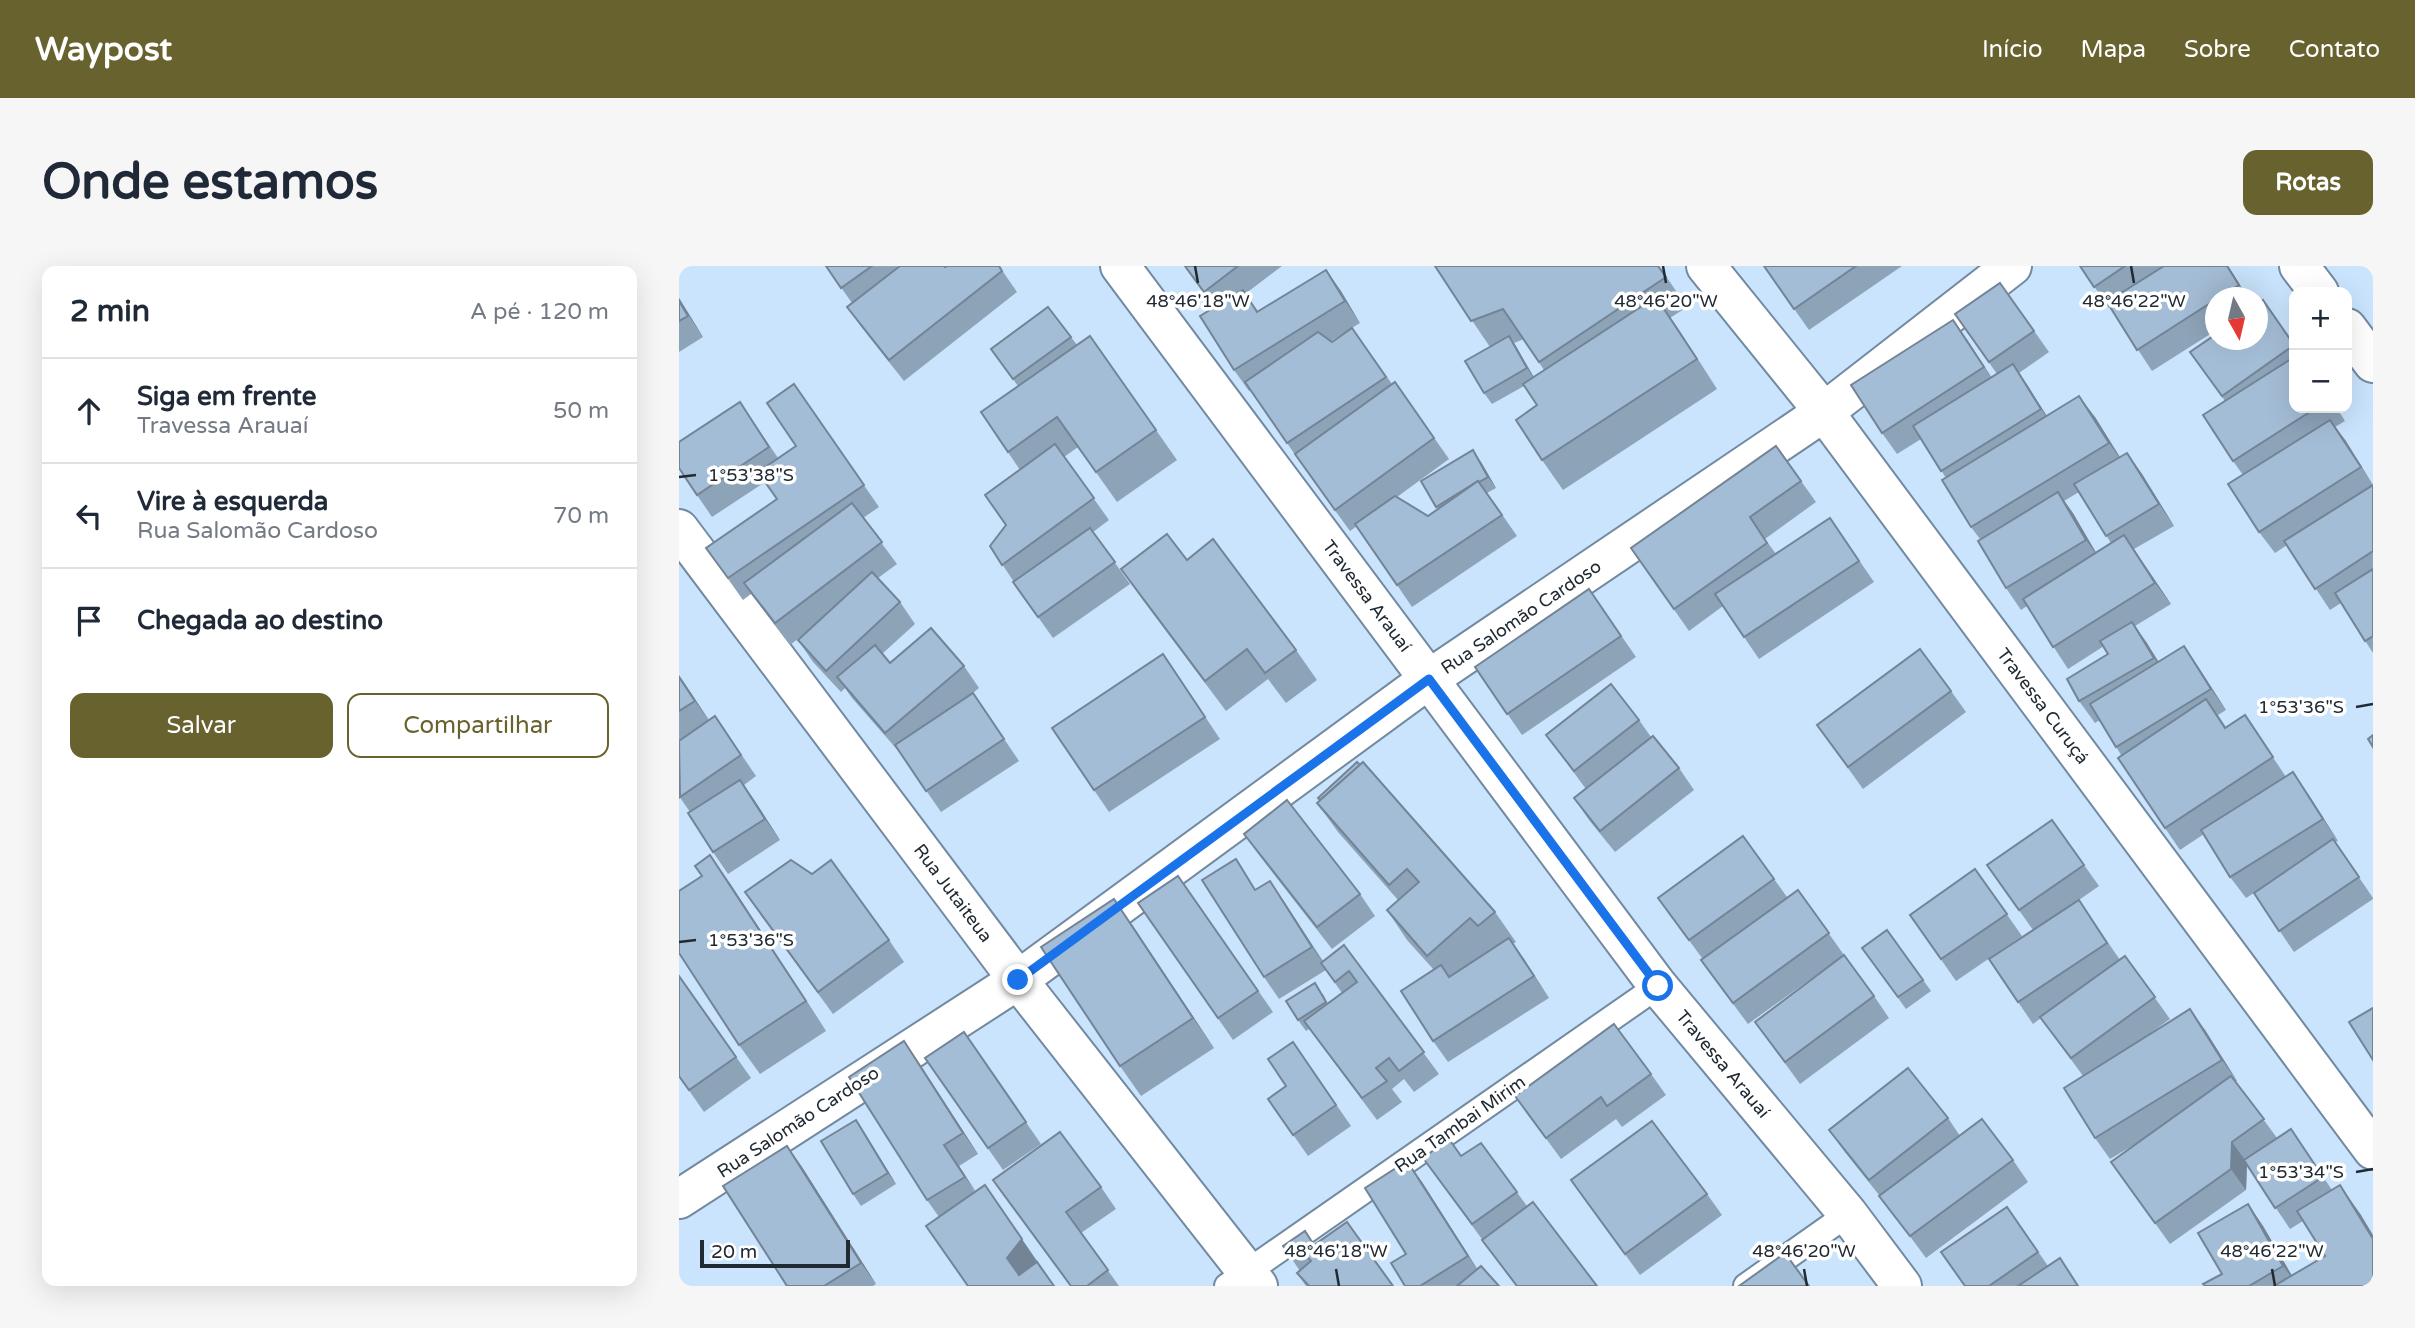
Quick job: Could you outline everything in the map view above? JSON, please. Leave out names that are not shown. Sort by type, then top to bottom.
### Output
[{"type":"street","name":"Travessa Arauaí","points":[[1120,266],[1658,986],[1848,1214],[1902,1286]]},
{"type":"street","name":"Travessa Curuçá","points":[[1706,266],[1824,412],[2373,1150]]},
{"type":"street","name":"Rua Salomão Cardoso","points":[[679,1199],[1018,980],[1429,679],[1824,412],[2012,266]]},
{"type":"street","points":[[2299,266],[2315,287]]},
{"type":"street","points":[[2352,335],[2373,363]]},
{"type":"street","name":"Rua Jutaiteua","points":[[679,530],[1244,1281]]},
{"type":"lane","name":"Rua Tambai Mirim","points":[[1244,1281],[1658,986]]},
{"type":"lane","points":[[1746,1286],[1848,1214]]},
{"type":"building","points":[[826,266],[872,266],[841,288]]},
{"type":"building","points":[[900,266],[999,266],[1002,271],[889,360],[847,307]]},
{"type":"building","points":[[1185,266],[1238,266],[1204,292]]},
{"type":"building","points":[[1435,266],[1658,266],[1666,277],[1539,362],[1503,309],[1471,321]]},
{"type":"building","points":[[1764,266],[1856,266],[1794,309]]},
{"type":"building","points":[[2080,266],[2125,266],[2094,287]]},
{"type":"building","points":[[2164,266],[2227,266],[2239,285],[2205,287],[2205,306],[2137,350],[2107,302]]},
{"type":"building","points":[[1326,270],[1345,301],[1234,370],[1200,316],[1243,290],[1257,312]]},
{"type":"building","points":[[2000,283],[2034,331],[1989,362],[1955,314]]},
{"type":"building","points":[[1656,297],[1697,359],[1542,460],[1516,420],[1537,405],[1523,384]]},
{"type":"building","points":[[679,301],[688,316],[679,321]]},
{"type":"building","points":[[1048,307],[1071,337],[1013,379],[991,349]]},
{"type":"building","points":[[2268,307],[2289,338],[2289,349],[2222,396],[2190,352],[2205,342],[2205,350],[2268,350]]},
{"type":"building","points":[[1953,320],[1984,367],[1882,433],[1851,385]]},
{"type":"building","points":[[1352,328],[1386,377],[1287,443],[1245,382],[1318,332],[1332,342]]},
{"type":"building","points":[[1090,336],[1156,430],[1096,472],[1057,417],[1008,452],[981,412]]},
{"type":"building","points":[[1509,336],[1527,368],[1484,393],[1465,361]]},
{"type":"building","points":[[2289,360],[2289,413],[2308,413],[2233,461],[2203,415]]},
{"type":"building","points":[[2013,364],[2041,409],[1941,471],[1913,426]]},
{"type":"building","points":[[1395,382],[1434,438],[1335,510],[1295,454]]},
{"type":"building","points":[[794,384],[864,485],[728,578],[706,548],[777,499],[758,472],[796,446],[767,403]]},
{"type":"building","points":[[2079,396],[2109,443],[1971,527],[1942,480]]},
{"type":"building","points":[[740,402],[769,447],[697,495],[679,468],[679,442]]},
{"type":"building","points":[[2330,420],[2361,467],[2259,532],[2228,484]]},
{"type":"building","points":[[1055,444],[1094,498],[1002,565],[990,546],[1006,525],[985,495]]},
{"type":"building","points":[[1776,446],[1801,481],[1750,517],[1767,543],[1674,609],[1631,548]]},
{"type":"building","points":[[1473,450],[1488,477],[1436,507],[1421,481]]},
{"type":"building","points":[[2127,453],[2159,504],[2106,536],[2074,484]]},
{"type":"building","points":[[1478,481],[1502,515],[1397,585],[1355,524],[1395,496],[1428,516]]},
{"type":"building","points":[[2373,485],[2373,551],[2315,589],[2284,541]]},
{"type":"building","points":[[2058,492],[2086,540],[2006,588],[1978,541]]},
{"type":"building","points":[[852,503],[882,542],[775,623],[744,583]]},
{"type":"building","points":[[1830,518],[1859,561],[1744,637],[1715,594]]},
{"type":"building","points":[[1090,528],[1115,562],[1038,617],[1013,582]]},
{"type":"building","points":[[1167,534],[1187,560],[1213,539],[1296,650],[1265,673],[1247,649],[1205,681],[1121,569]]},
{"type":"building","points":[[2124,535],[2155,583],[2053,647],[2023,599]]},
{"type":"building","points":[[2373,569],[2373,636],[2365,641],[2335,593]]},
{"type":"building","points":[[872,572],[900,602],[826,671],[798,640]]},
{"type":"building","points":[[1589,589],[1621,636],[1507,714],[1475,667]]},
{"type":"building","points":[[2132,622],[2154,658],[2079,701],[2067,679],[2108,654],[2100,641]]},
{"type":"building","points":[[931,628],[964,666],[885,733],[837,677],[875,645],[890,663]]},
{"type":"building","points":[[2184,646],[2211,689],[2116,747],[2090,704]]},
{"type":"building","points":[[1920,649],[1951,691],[1848,767],[1817,725]]},
{"type":"building","points":[[1163,654],[1205,717],[1094,790],[1052,728]]},
{"type":"building","points":[[679,677],[695,701],[679,711]]},
{"type":"building","points":[[1611,684],[1639,720],[1574,771],[1546,735]]},
{"type":"building","points":[[973,693],[1004,739],[926,791],[895,745]]},
{"type":"building","points":[[2206,699],[2225,728],[2245,715],[2273,757],[2165,828],[2118,758]]},
{"type":"building","points":[[715,716],[741,755],[680,797],[679,741]]},
{"type":"building","points":[[1653,736],[1679,768],[1600,831],[1574,798]]},
{"type":"building","points":[[1357,762],[1360,765],[1320,800],[1318,798]]},
{"type":"building","points":[[1363,762],[1495,912],[1478,926],[1470,918],[1427,956],[1387,910],[1419,882],[1407,869],[1389,885],[1317,803]]},
{"type":"building","points":[[2293,772],[2323,819],[2230,877],[2201,830]]},
{"type":"building","points":[[740,780],[765,819],[713,852],[688,813]]},
{"type":"building","points":[[1287,800],[1360,894],[1317,927],[1244,834]]},
{"type":"building","points":[[2052,820],[2084,865],[2019,910],[1987,865]]},
{"type":"building","points":[[1743,836],[1774,879],[1689,940],[1658,898]]},
{"type":"building","points":[[2333,839],[2359,877],[2279,931],[2254,893]]},
{"type":"building","points":[[710,855],[806,1001],[739,1045],[679,953],[679,891],[702,876],[695,866]]},
{"type":"building","points":[[1236,859],[1255,890],[1270,881],[1312,947],[1264,977],[1202,880]]},
{"type":"building","points":[[791,860],[812,874],[831,860],[889,940],[818,992],[745,892]]},
{"type":"building","points":[[1975,869],[2007,914],[1941,959],[1910,915]]},
{"type":"building","points":[[1178,876],[1258,991],[1218,1018],[1138,903]]},
{"type":"building","points":[[1798,890],[1829,933],[1733,1003],[1701,960]]},
{"type":"building","points":[[1114,899],[1193,1018],[1120,1066],[1041,947]]},
{"type":"building","points":[[2079,900],[2107,943],[2018,1002],[1989,959]]},
{"type":"building","points":[[1887,930],[1923,980],[1898,997],[1862,948]]},
{"type":"building","points":[[1509,938],[1534,976],[1433,1041],[1401,991],[1441,965],[1449,977]]},
{"type":"building","points":[[1344,945],[1424,1052],[1399,1071],[1389,1058],[1376,1068],[1387,1081],[1362,1098],[1304,1021],[1357,982],[1349,971],[1335,982],[1321,963]]},
{"type":"building","points":[[1844,955],[1874,996],[1785,1062],[1755,1022]]},
{"type":"building","points":[[2125,956],[2155,997],[2071,1058],[2040,1017]]},
{"type":"building","points":[[679,976],[736,1057],[689,1090],[679,1076]]},
{"type":"building","points":[[1315,983],[1326,1002],[1298,1020],[1286,1001]]},
{"type":"building","points":[[2373,1008],[2373,1060],[2349,1022]]},
{"type":"building","points":[[2190,1009],[2222,1060],[2095,1138],[2064,1088]]},
{"type":"building","points":[[1614,1024],[1651,1074],[1607,1106],[1601,1097],[1546,1138],[1515,1096]]},
{"type":"building","points":[[964,1032],[1026,1122],[988,1148],[925,1058]]},
{"type":"building","points":[[904,1041],[963,1133],[944,1145],[965,1177],[927,1200],[849,1077]]},
{"type":"building","points":[[1293,1042],[1336,1105],[1293,1135],[1268,1099],[1286,1086],[1268,1059]]},
{"type":"building","points":[[1908,1068],[1948,1118],[1869,1180],[1829,1130]]},
{"type":"building","points":[[2231,1076],[2264,1119],[2232,1142],[2231,1169],[2155,1223],[2111,1162]]},
{"type":"building","points":[[1982,1119],[2013,1160],[1910,1236],[1879,1196]]},
{"type":"building","points":[[856,1120],[888,1173],[853,1194],[821,1141]]},
{"type":"building","points":[[1652,1121],[1707,1194],[1625,1254],[1571,1180]]},
{"type":"building","points":[[2291,1129],[2323,1177],[2275,1208],[2244,1160]]},
{"type":"building","points":[[1060,1132],[1101,1187],[1066,1212],[1108,1270],[1087,1286],[1071,1286],[993,1180]]},
{"type":"building","points":[[1449,1139],[1461,1156],[1481,1143],[1517,1192],[1472,1224],[1423,1158]]},
{"type":"building","points":[[787,1146],[861,1263],[824,1286],[787,1286],[723,1186]]},
{"type":"building","points":[[1407,1161],[1468,1256],[1420,1286],[1405,1286],[1391,1263],[1406,1254],[1365,1188]]},
{"type":"building","points":[[985,1185],[1022,1239],[1007,1258],[1019,1275],[1037,1262],[1054,1286],[968,1286],[926,1226]]},
{"type":"building","points":[[2340,1185],[2373,1239],[2373,1286],[2274,1286],[2325,1256],[2297,1211]]},
{"type":"building","points":[[1533,1202],[1597,1286],[1517,1286],[1482,1240]]},
{"type":"building","points":[[2248,1204],[2283,1266],[2249,1286],[2205,1286],[2203,1284],[2222,1274],[2198,1233]]},
{"type":"building","points":[[2007,1207],[2038,1252],[1989,1286],[1965,1286],[1941,1252]]},
{"type":"building","points":[[1347,1222],[1393,1286],[1309,1286],[1297,1273],[1311,1261],[1302,1251],[1290,1256],[1283,1246],[1305,1231],[1314,1245]]},
{"type":"building","points":[[1785,1253],[1809,1286],[1739,1286]]},
{"type":"building","points":[[2060,1258],[2078,1286],[2018,1286]]},
{"type":"building","points":[[1481,1266],[1499,1286],[1457,1286]]},
{"type":"route","points":[[1018,980],[1429,679],[1658,986]]}]
